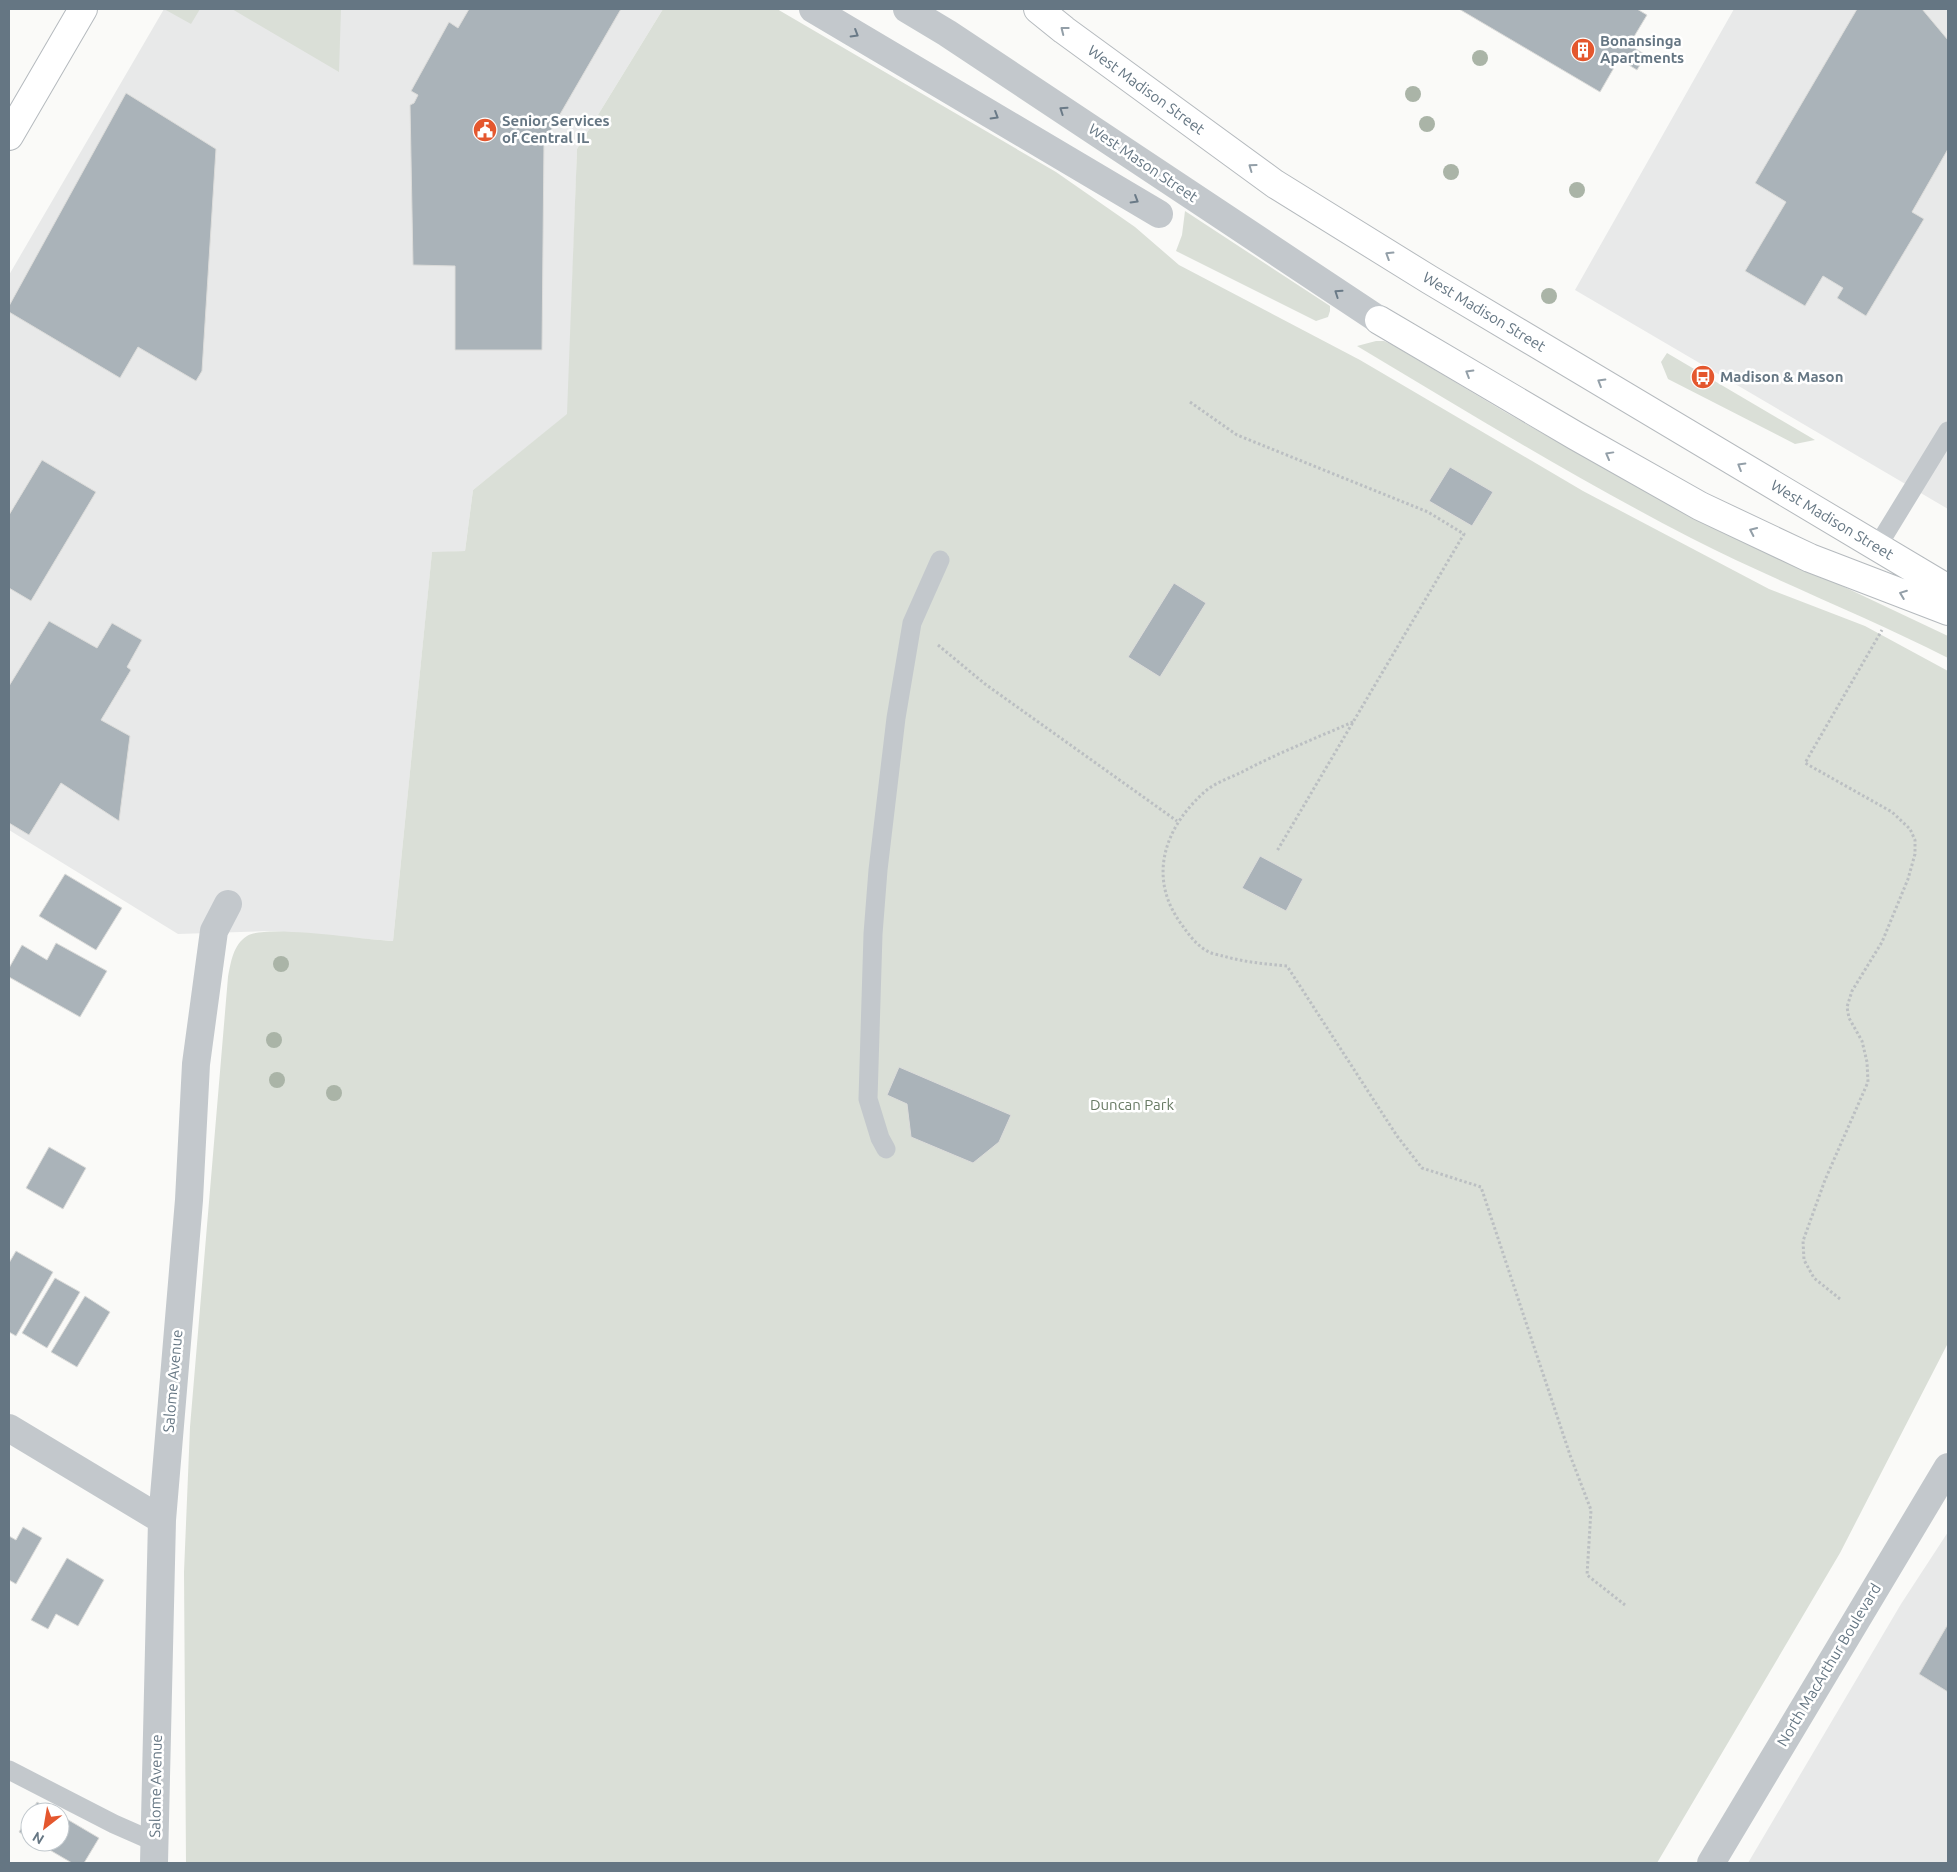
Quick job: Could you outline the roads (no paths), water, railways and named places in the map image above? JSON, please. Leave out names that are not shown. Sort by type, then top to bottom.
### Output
[{"type":"main road","points":[[9,136],[83,9]]},
{"type":"main road","name":"West Madison Street","points":[[1038,9],[1275,184],[1430,280],[1948,589]]},
{"type":"main road","points":[[1379,320],[1576,436],[1700,506],[1810,558],[1948,611]]},
{"type":"street","points":[[814,9],[1159,214]]},
{"type":"street","name":"West Mason Street","points":[[906,9],[971,49],[1379,320]]},
{"type":"street","name":"Salome Avenue","points":[[154,1853],[162,1520],[189,1200],[196,1064],[214,931],[228,904]]},
{"type":"street","points":[[9,1428],[162,1520]]},
{"type":"street","name":"North MacArthur Boulevard","points":[[1711,1863],[1948,1467]]},
{"type":"lane","points":[[1878,548],[1948,431]]},
{"type":"lane","points":[[886,1148],[880,1138],[868,1099],[873,934],[887,788],[912,623],[940,560]]},
{"type":"lane","points":[[9,1770],[114,1824],[154,1853]]},
{"type":"place","name":"Bonansinga Apartments","points":[[1583,50]]},
{"type":"place","name":"Senior Services of Central IL","points":[[485,130]]},
{"type":"place","name":"Madison & Mason","points":[[1703,377]]},
{"type":"park label","name":"Duncan Park","points":[[1132,1105]]}]
